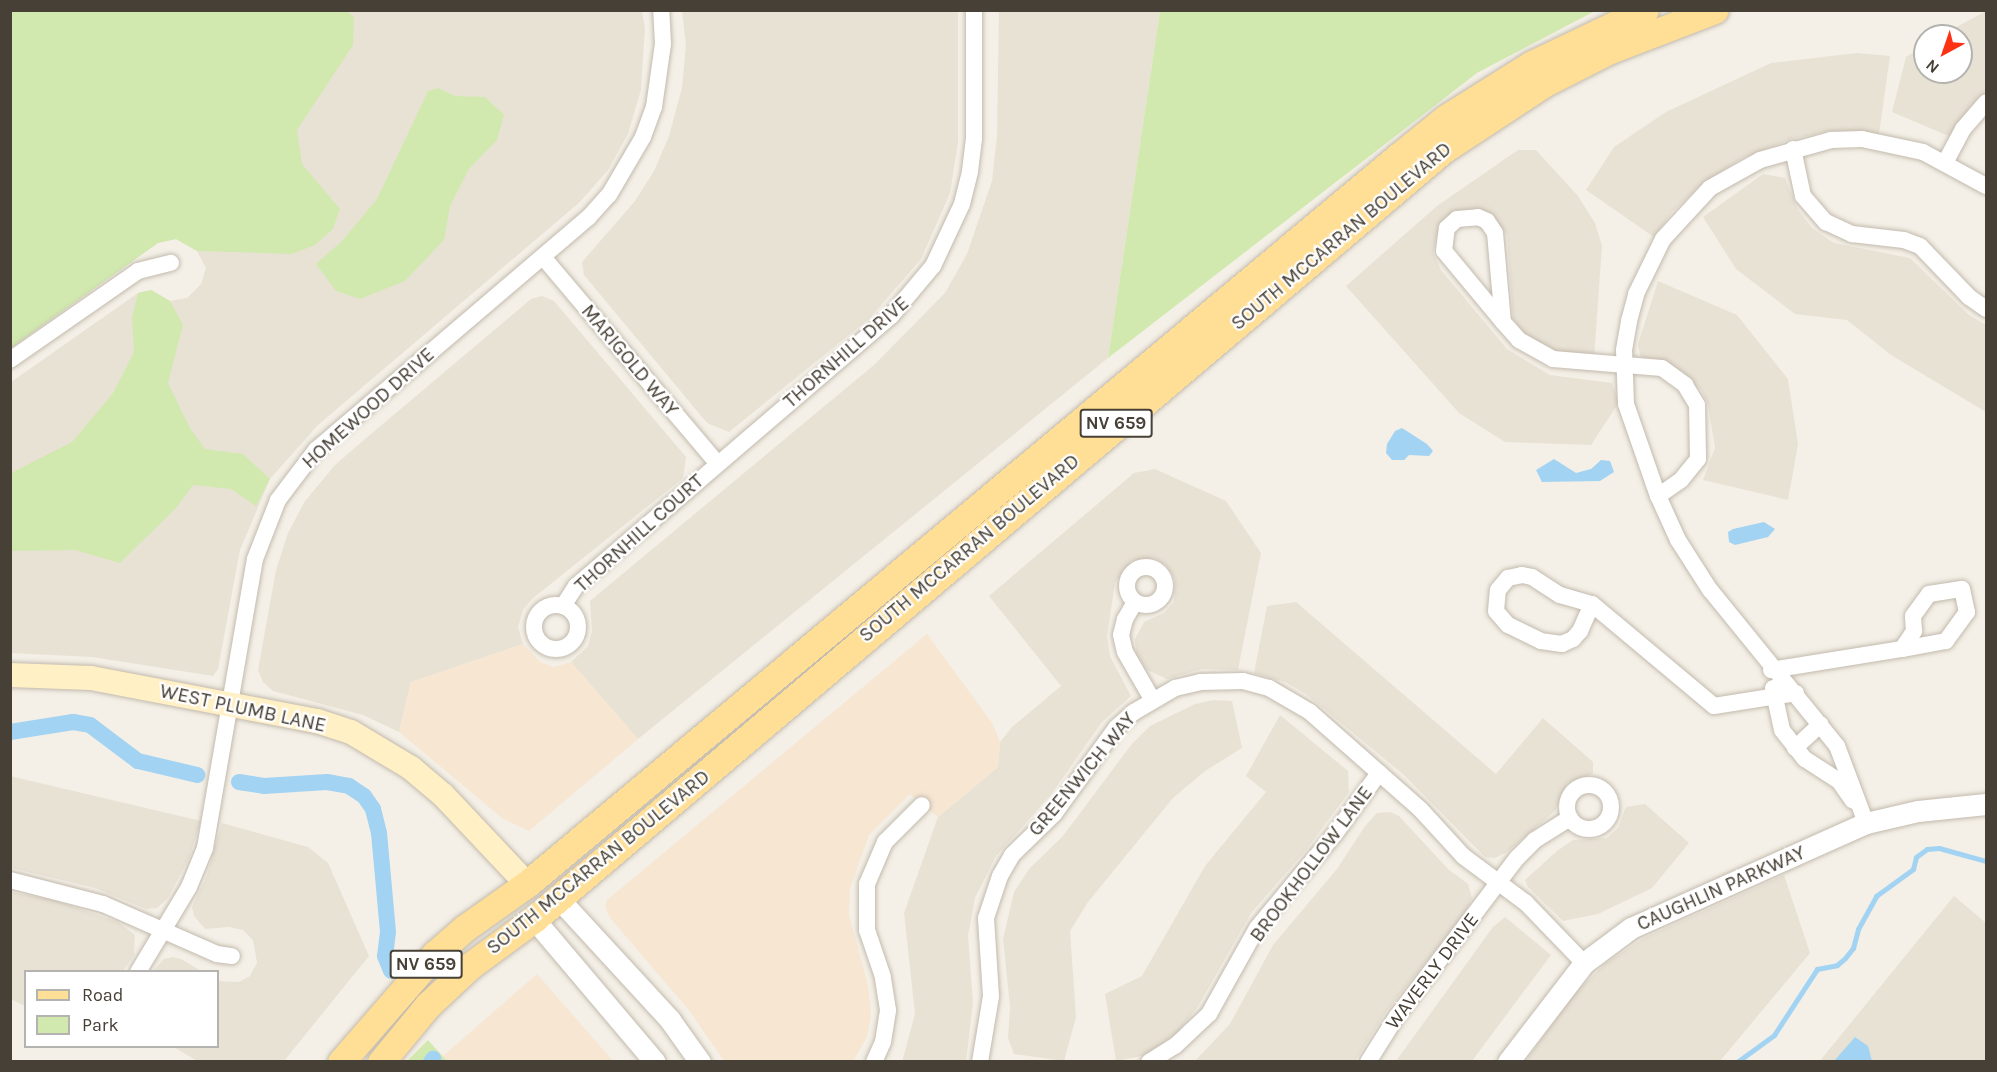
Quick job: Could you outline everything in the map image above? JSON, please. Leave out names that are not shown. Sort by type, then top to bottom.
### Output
[{"type":"main road","name":"SOUTH MCCARRAN BOULEVARD","points":[[341,1062],[435,954],[465,928],[527,884],[1446,118],[1532,64],[1645,10]]},
{"type":"main road","name":"SOUTH MCCARRAN BOULEVARD","points":[[381,1062],[428,1005],[470,966],[534,919],[1443,150],[1545,83],[1610,50],[1715,10]]},
{"type":"main road","name":"WEST PLUMB LANE","points":[[10,675],[91,678],[317,721],[381,748],[443,795],[527,884]]},
{"type":"main road","points":[[534,919],[524,894],[527,884],[558,898]]},
{"type":"street","name":"HOMEWOOD DRIVE","points":[[139,970],[189,887],[205,848],[255,560],[270,519],[296,472],[334,433],[543,257],[609,195],[643,137],[661,74],[661,10]]},
{"type":"street","name":"THORNHILL DRIVE","points":[[717,463],[891,316],[933,266],[962,204],[970,171],[974,139],[974,10]]},
{"type":"street","points":[[1946,161],[1963,129],[1986,104]]},
{"type":"street","points":[[1866,823],[1850,772],[1821,724],[1796,693],[1771,669],[1692,563],[1658,496],[1626,404],[1624,350],[1636,294],[1663,239],[1710,188],[1736,170],[1793,149],[1831,140],[1862,139],[1896,144],[1946,161],[1986,186]]},
{"type":"street","points":[[1793,149],[1803,196],[1826,222],[1852,234],[1904,240],[1920,246],[1970,297],[1986,309]]},
{"type":"street","points":[[1503,322],[1496,233],[1487,220],[1479,217],[1457,219],[1443,238],[1444,251],[1503,322],[1519,340],[1553,359],[1662,368],[1675,374],[1697,405],[1698,459],[1686,476],[1658,496]]},
{"type":"street","name":"MARIGOLD WAY","points":[[543,257],[717,463]]},
{"type":"street","points":[[10,360],[138,271],[171,263]]},
{"type":"street","name":"THORNHILL COURT","points":[[563,606],[576,586],[717,463]]},
{"type":"street","points":[[1592,604],[1580,632],[1562,644],[1541,641],[1508,625],[1496,611],[1498,590],[1508,578],[1522,575],[1532,577],[1560,595],[1592,604],[1714,706],[1796,693]]},
{"type":"street","points":[[1135,602],[1125,619],[1121,635],[1125,652],[1152,699]]},
{"type":"street","points":[[1771,669],[1902,649]]},
{"type":"street","points":[[1771,669],[1773,697],[1782,730],[1795,748],[1839,781],[1866,823]]},
{"type":"street","name":"GREENWICH WAY","points":[[980,1062],[991,996],[986,918],[1000,876],[1012,855],[1067,798],[1116,729],[1152,699],[1200,682],[1243,681],[1269,688],[1310,712],[1380,773],[1463,856],[1526,903],[1584,963]]},
{"type":"street","points":[[1795,748],[1821,724]]},
{"type":"street","name":"BROOKHOLLOW LANE","points":[[1149,1062],[1175,1046],[1209,1014],[1257,928],[1380,773]]},
{"type":"street","name":"CAUGHLIN PARKWAY","points":[[1508,1062],[1584,963],[1614,939],[1650,919],[1866,823],[1918,811],[1986,804]]},
{"type":"street","points":[[874,1062],[883,1042],[888,1010],[883,977],[867,930],[867,884],[885,842],[922,805]]},
{"type":"street","name":"WAVERLY DRIVE","points":[[1368,1062],[1397,1016],[1498,882],[1535,840],[1570,818]]},
{"type":"street","points":[[10,880],[103,904],[217,954],[232,956]]},
{"type":"street","points":[[558,898],[670,1020],[700,1062]]},
{"type":"street","points":[[534,919],[655,1062]]},
{"type":"shaded area","points":[[11,11],[642,11],[645,28],[641,90],[628,134],[608,170],[580,202],[318,425],[270,479],[240,550],[218,669],[213,676],[92,657],[10,653],[11,382],[138,293],[151,290],[170,301],[187,298],[201,284],[206,268],[197,251],[176,239],[157,243],[11,348]]},
{"type":"shaded area","points":[[682,11],[958,11],[958,143],[950,193],[921,259],[870,318],[729,432],[707,423],[584,275],[582,262],[635,201],[654,171],[669,136],[682,88],[686,45]]},
{"type":"shaded area","points":[[999,11],[1160,11],[1108,358],[638,739],[571,662],[588,646],[592,631],[590,601],[874,365],[945,293],[967,254],[992,181],[997,136]]},
{"type":"shaded area","points":[[1986,11],[1986,91],[1971,105],[1951,137],[1892,112],[1906,57],[1913,53],[1913,84],[1973,84],[1973,24],[1962,24]]},
{"type":"shaded area","points":[[1857,53],[1890,56],[1879,134],[1829,131],[1788,140],[1742,158],[1700,186],[1672,212],[1654,237],[1586,190],[1614,147],[1666,112],[1771,63]]},
{"type":"shaded area","points":[[1518,150],[1536,150],[1578,196],[1595,223],[1602,246],[1594,358],[1558,356],[1521,331],[1513,318],[1507,235],[1496,221],[1450,218],[1437,234],[1433,253],[1441,270],[1507,349],[1550,375],[1612,383],[1619,402],[1591,445],[1505,442],[1459,413],[1346,286],[1437,206]]},
{"type":"shaded area","points":[[1763,174],[1785,178],[1798,210],[1812,228],[1834,243],[1910,258],[1969,315],[1986,325],[1986,412],[1891,355],[1847,320],[1795,314],[1736,269],[1703,217]]},
{"type":"shaded area","points":[[1658,281],[1737,315],[1788,379],[1798,444],[1788,500],[1703,480],[1715,448],[1708,405],[1701,390],[1676,368],[1643,360],[1640,355],[1638,344]]},
{"type":"shaded area","points":[[542,296],[554,301],[686,457],[683,478],[532,599],[523,610],[518,627],[523,644],[411,682],[399,732],[363,715],[273,691],[263,682],[258,670],[276,570],[288,533],[305,501],[335,465],[358,445],[531,299]]},
{"type":"shaded area","points":[[1155,469],[1226,501],[1261,553],[1238,670],[1202,669],[1167,679],[1147,670],[1136,653],[1135,639],[1144,622],[1164,613],[1174,602],[1175,578],[1166,565],[1155,558],[1131,561],[1115,583],[1107,636],[1110,656],[1131,696],[1102,722],[1050,796],[996,856],[975,898],[968,936],[973,1004],[966,1061],[902,1062],[915,1014],[904,913],[938,817],[998,767],[1000,742],[1012,727],[1061,686],[989,596],[1134,473]]},
{"type":"shaded area","points":[[1296,602],[1496,774],[1543,718],[1593,762],[1593,774],[1567,783],[1555,811],[1507,852],[1495,858],[1485,857],[1404,775],[1306,694],[1285,682],[1254,673],[1267,606]]},
{"type":"shaded area","points":[[927,634],[992,723],[1000,742],[998,767],[938,817],[910,794],[869,835],[850,888],[849,915],[868,985],[871,1015],[867,1037],[853,1061],[724,1061],[688,1009],[610,918],[605,906],[607,900]]},
{"type":"shaded area","points":[[523,644],[540,662],[554,667],[571,662],[638,739],[529,831],[502,818],[399,732],[411,682]]},
{"type":"shaded area","points":[[1214,700],[1232,701],[1242,748],[1205,771],[1173,798],[1088,902],[1070,931],[1076,1017],[1064,1061],[1014,1054],[1008,1038],[1010,1007],[1003,939],[1014,892],[1029,869],[1063,836],[1131,745],[1150,726],[1195,704]]},
{"type":"shaded area","points":[[1280,715],[1348,771],[1349,792],[1306,850],[1251,913],[1197,1008],[1177,1033],[1147,1055],[1116,1061],[1105,994],[1142,976],[1205,866],[1266,792],[1246,776]]},
{"type":"shaded area","points":[[10,776],[201,821],[189,858],[168,898],[157,908],[146,909],[95,888],[11,868]]},
{"type":"shaded area","points":[[1645,804],[1689,843],[1652,888],[1598,914],[1563,921],[1528,887],[1525,880],[1557,851],[1573,840],[1607,838],[1618,828],[1626,807]]},
{"type":"shaded area","points":[[1390,812],[1399,816],[1448,869],[1468,884],[1472,898],[1466,912],[1388,1009],[1355,1061],[1194,1062],[1230,1024],[1273,945],[1337,869],[1365,826],[1377,813]]},
{"type":"shaded area","points":[[222,823],[308,847],[328,863],[369,956],[284,1061],[197,1061],[176,1048],[219,1048],[219,981],[239,982],[250,976],[257,963],[253,940],[243,930],[229,927],[205,929],[194,916],[192,907],[206,878]]},
{"type":"shaded area","points":[[1784,875],[1810,953],[1720,1061],[1526,1061],[1574,994],[1606,963],[1644,938]]},
{"type":"shaded area","points":[[10,892],[54,900],[118,922],[135,935],[134,955],[124,970],[24,970],[24,1006],[11,999]]},
{"type":"shaded area","points":[[1954,896],[1986,923],[1986,1061],[1819,1062]]},
{"type":"shaded area","points":[[1505,917],[1551,955],[1472,1061],[1396,1061],[1493,927]]},
{"type":"shaded area","points":[[173,957],[181,959],[199,970],[154,970],[164,959]]},
{"type":"shaded area","points":[[537,974],[613,1061],[447,1062],[443,1056]]},
{"type":"green space","points":[[346,10],[354,17],[353,45],[297,130],[302,164],[340,209],[333,229],[315,245],[292,254],[197,251],[176,239],[158,243],[11,348],[11,11]]},
{"type":"green space","points":[[1160,10],[1595,11],[1477,73],[1108,358]]},
{"type":"green space","points":[[438,88],[455,96],[485,97],[504,115],[497,140],[469,169],[450,206],[444,240],[405,281],[360,299],[336,291],[316,264],[342,241],[377,199],[428,91]]},
{"type":"green space","points":[[151,290],[170,301],[183,325],[168,383],[190,428],[205,449],[243,454],[270,479],[256,506],[231,489],[193,485],[176,508],[120,563],[75,550],[11,551],[11,473],[72,442],[113,393],[134,352],[132,317],[138,293]]},
{"type":"green space","points":[[428,1040],[447,1061],[407,1061]]},
{"type":"water","points":[[1402,428],[1427,444],[1433,451],[1429,456],[1409,455],[1404,460],[1392,460],[1386,453],[1387,444],[1395,431]]},
{"type":"water","points":[[1554,459],[1576,473],[1591,469],[1601,460],[1610,461],[1614,472],[1600,481],[1542,482],[1536,470]]},
{"type":"water","points":[[1764,522],[1775,529],[1768,537],[1735,545],[1729,542],[1728,532],[1733,529]]},
{"type":"water","points":[[1855,1037],[1868,1046],[1872,1061],[1834,1061]]},
{"type":"waterway","points":[[10,732],[73,722],[90,725],[138,761],[197,775]]},
{"type":"waterway","points":[[239,782],[264,786],[327,782],[349,786],[364,796],[373,809],[379,833],[388,932],[385,956],[391,971]]},
{"type":"waterway","points":[[1737,1062],[1774,1035],[1817,969],[1837,965],[1845,958],[1853,948],[1858,929],[1876,896],[1913,869],[1916,857],[1927,849],[1939,848],[1986,861]]}]
